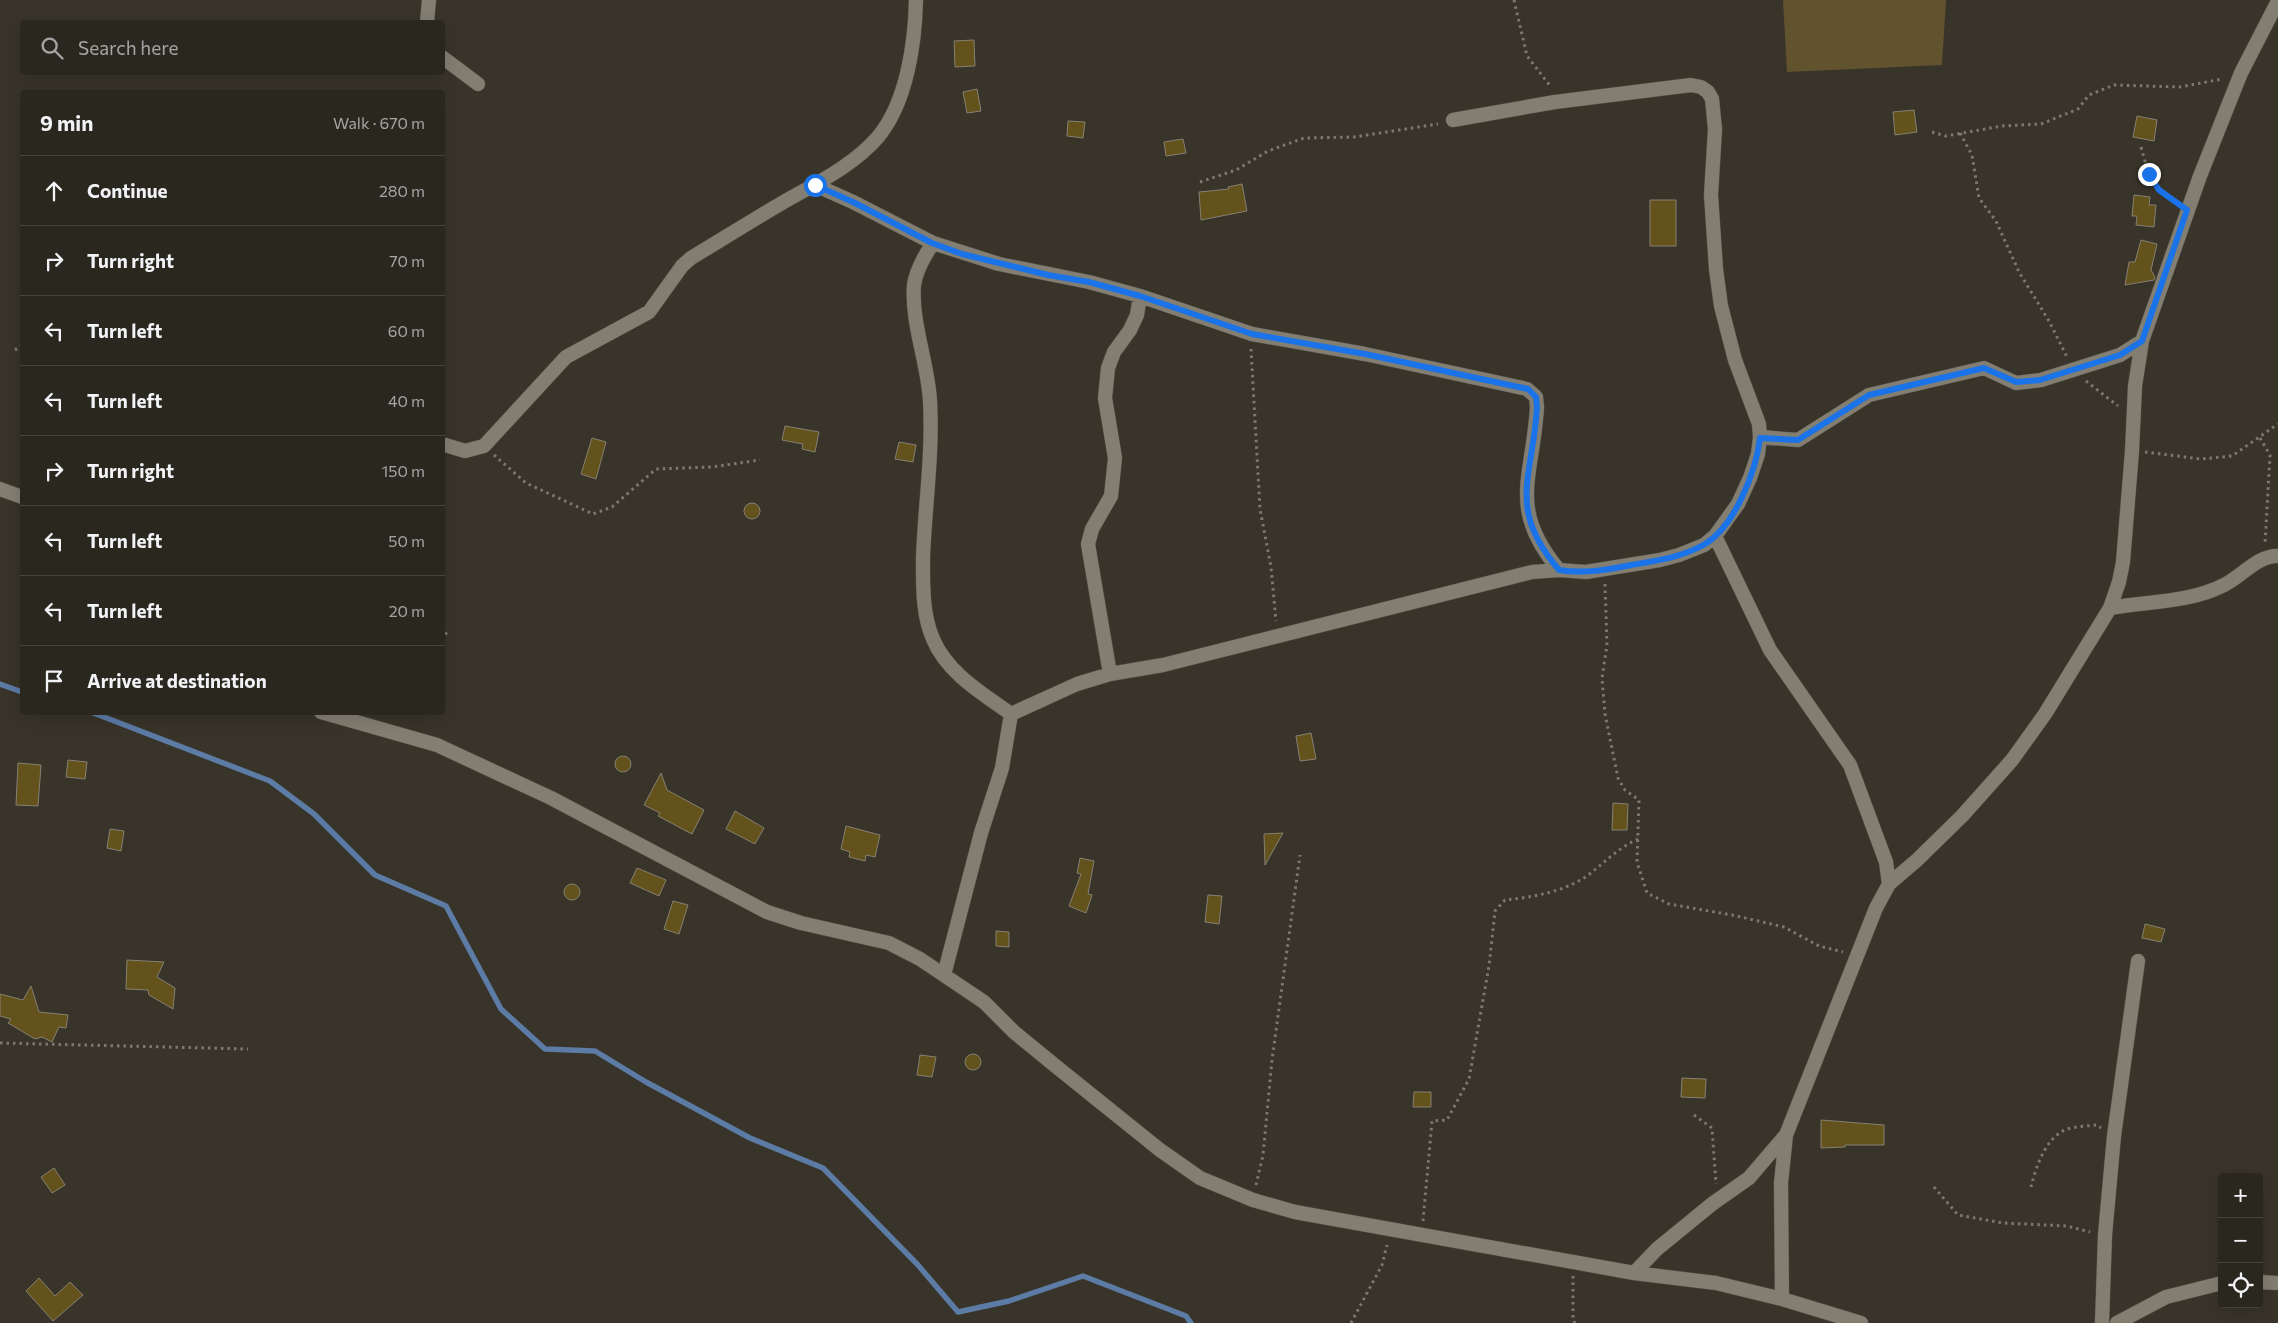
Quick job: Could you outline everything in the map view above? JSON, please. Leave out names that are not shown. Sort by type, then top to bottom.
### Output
[{"type":"street","points":[[427,20],[429,0]]},
{"type":"street","points":[[445,445],[465,451],[484,446],[566,357],[649,312],[682,266],[691,258],[815,185],[865,150],[879,136],[893,110],[906,75],[915,37],[916,0]]},
{"type":"street","points":[[1782,1299],[1781,1183],[1786,1135],[1856,956],[1889,884],[1918,860],[1962,816],[2012,760],[2045,714],[2110,608],[2119,582],[2122,562],[2132,451],[2132,418],[2138,360],[2142,341],[2187,210],[2241,73],[2278,1]]},
{"type":"street","points":[[445,60],[478,84]]},
{"type":"street","points":[[1011,714],[1077,684],[1110,674],[1163,665],[1532,572],[1604,570],[1679,555],[1704,545],[1716,536],[1738,504],[1750,478],[1758,454],[1760,438],[1759,424],[1735,360],[1721,306],[1716,269],[1712,195],[1715,129],[1712,99],[1708,92],[1701,87],[1691,85],[1556,102],[1453,120]]},
{"type":"street","points":[[815,185],[853,202],[932,243],[999,264],[1089,282],[1140,296],[1252,334],[1375,356],[1528,389],[1536,397],[1537,407],[1525,490],[1526,508],[1537,539],[1559,570]]},
{"type":"street","points":[[932,243],[923,258],[914,283],[915,306],[930,400],[923,574],[926,615],[933,639],[945,661],[968,683],[1011,714]]},
{"type":"street","points":[[1110,674],[1088,544],[1092,529],[1111,496],[1115,458],[1105,398],[1108,368],[1114,352],[1130,330],[1137,315],[1140,296]]},
{"type":"street","points":[[1760,438],[1798,440],[1869,395],[1984,368],[2016,382],[2040,380],[2120,355],[2142,341]]},
{"type":"street","points":[[0,489],[20,495]]},
{"type":"street","points":[[1716,536],[1770,650],[1850,765],[1886,862],[1889,884]]},
{"type":"street","points":[[2110,608],[2205,594],[2226,585],[2273,556]]},
{"type":"street","points":[[944,975],[981,833],[1002,768],[1011,714]]},
{"type":"street","points":[[331,715],[437,745],[551,798],[767,912],[801,924],[889,943],[944,975],[984,1002],[1014,1032],[1160,1150],[1200,1178],[1253,1200],[1295,1212],[1391,1230],[1422,1233],[1634,1273],[1716,1283],[1782,1299],[1861,1323]]},
{"type":"street","points":[[2102,1323],[2105,1235],[2114,1136],[2138,961]]},
{"type":"street","points":[[1634,1273],[1657,1249],[1712,1204],[1749,1178],[1786,1135]]},
{"type":"street","points":[[2263,1282],[2278,1283]]},
{"type":"street","points":[[2117,1323],[2166,1297],[2218,1284]]},
{"type":"path","points":[[1514,0],[1527,56],[1552,88],[1556,102]]},
{"type":"path","points":[[1932,132],[1946,136],[2002,126],[2042,124],[2078,109],[2089,95],[2114,85],[2180,87],[2215,81],[2241,73]]},
{"type":"path","points":[[1200,182],[1236,170],[1268,151],[1304,138],[1354,137],[1400,132],[1453,120]]},
{"type":"path","points":[[1960,133],[1972,155],[1979,198],[1996,221],[2019,272],[2049,320],[2073,369],[2132,418]]},
{"type":"path","points":[[2141,147],[2149,174],[2159,190],[2187,210]]},
{"type":"path","points":[[1252,334],[1260,509],[1271,567],[1278,636]]},
{"type":"path","points":[[15,350],[20,346]]},
{"type":"path","points":[[2132,451],[2201,459],[2232,456],[2278,424]]},
{"type":"path","points":[[2260,438],[2270,455],[2264,547],[2273,556]]},
{"type":"path","points":[[484,446],[526,483],[593,514],[612,506],[656,469],[712,468],[760,460]]},
{"type":"path","points":[[1604,570],[1607,645],[1602,678],[1605,714],[1618,778],[1624,790],[1640,800],[1637,862],[1647,893],[1669,904],[1732,915],[1784,927],[1819,946],[1856,956]]},
{"type":"path","points":[[445,635],[449,629]]},
{"type":"path","points":[[1422,1233],[1432,1121],[1447,1120],[1469,1079],[1489,966],[1495,911],[1505,900],[1541,895],[1586,876],[1626,845],[1638,840]]},
{"type":"path","points":[[1253,1200],[1263,1155],[1272,1060],[1300,855]]},
{"type":"path","points":[[0,1043],[248,1049]]},
{"type":"path","points":[[1694,1115],[1712,1128],[1716,1182],[1712,1204]]},
{"type":"path","points":[[2031,1187],[2038,1162],[2046,1147],[2065,1130],[2097,1125],[2114,1136]]},
{"type":"path","points":[[1934,1187],[1958,1215],[2003,1223],[2067,1226],[2105,1235]]},
{"type":"path","points":[[1351,1323],[1382,1265],[1391,1230]]},
{"type":"path","points":[[1573,1261],[1573,1320],[1575,1323]]},
{"type":"shaded area","points":[[1783,0],[1946,0],[1942,65],[1787,72]]},
{"type":"building","points":[[974,40],[975,66],[955,67],[954,41]]},
{"type":"building","points":[[977,89],[981,111],[967,113],[963,92]]},
{"type":"building","points":[[1914,110],[1917,132],[1895,135],[1893,112]]},
{"type":"building","points":[[2137,116],[2157,120],[2154,141],[2133,137]]},
{"type":"building","points":[[1068,121],[1085,122],[1083,138],[1067,136]]},
{"type":"building","points":[[1183,139],[1186,153],[1166,156],[1164,142]]},
{"type":"building","points":[[1242,184],[1247,211],[1201,220],[1199,192],[1229,189],[1228,187]]},
{"type":"building","points":[[2134,195],[2150,197],[2149,205],[2156,205],[2154,227],[2136,225],[2137,216],[2132,216]]},
{"type":"building","points":[[1650,200],[1676,200],[1676,246],[1650,246]]},
{"type":"building","points":[[2141,240],[2157,244],[2151,270],[2155,277],[2154,280],[2125,285],[2129,262],[2135,262]]},
{"type":"building","points":[[785,426],[819,432],[815,452],[802,449],[803,444],[782,440]]},
{"type":"building","points":[[592,438],[606,442],[596,479],[581,474]]},
{"type":"building","points":[[899,442],[916,445],[913,462],[895,459]]},
{"type":"building","points":[[752,503],[760,511],[752,519],[744,511]]},
{"type":"building","points":[[1311,733],[1316,759],[1300,761],[1296,736]]},
{"type":"building","points":[[623,756],[629,758],[631,764],[629,770],[623,772],[617,770],[615,764],[617,758]]},
{"type":"building","points":[[68,760],[87,762],[85,779],[66,777]]},
{"type":"building","points":[[18,763],[41,765],[38,806],[16,805]]},
{"type":"building","points":[[661,773],[667,790],[704,810],[692,834],[658,816],[660,813],[644,805]]},
{"type":"building","points":[[1613,803],[1628,804],[1627,830],[1612,830]]},
{"type":"building","points":[[735,811],[764,828],[755,844],[726,829]]},
{"type":"building","points":[[846,826],[880,835],[875,857],[866,855],[865,861],[849,857],[850,852],[841,849]]},
{"type":"building","points":[[110,829],[124,831],[121,851],[107,848]]},
{"type":"building","points":[[1283,833],[1265,865],[1264,834]]},
{"type":"building","points":[[1080,858],[1094,861],[1088,894],[1092,895],[1086,913],[1069,906],[1081,874],[1077,873]]},
{"type":"building","points":[[637,868],[666,880],[659,896],[630,883]]},
{"type":"building","points":[[572,884],[578,886],[580,892],[578,898],[572,900],[566,898],[564,892],[566,886]]},
{"type":"building","points":[[1208,895],[1222,896],[1219,924],[1205,922]]},
{"type":"building","points":[[673,901],[688,905],[679,934],[664,929]]},
{"type":"building","points":[[2145,924],[2165,929],[2161,942],[2142,938]]},
{"type":"building","points":[[996,931],[1009,932],[1009,947],[996,946]]},
{"type":"building","points":[[127,960],[164,962],[157,977],[175,988],[173,1009],[149,995],[148,990],[126,989]]},
{"type":"building","points":[[31,986],[39,1012],[68,1015],[66,1028],[59,1027],[52,1042],[42,1037],[35,1039],[8,1023],[11,1019],[0,1016],[0,994],[23,1000]]},
{"type":"building","points":[[973,1054],[979,1056],[981,1062],[979,1068],[973,1070],[967,1068],[965,1062],[967,1056]]},
{"type":"building","points":[[920,1055],[936,1057],[932,1077],[917,1075]]},
{"type":"building","points":[[1682,1078],[1706,1079],[1705,1098],[1681,1097]]},
{"type":"building","points":[[1414,1092],[1431,1092],[1431,1107],[1413,1107]]},
{"type":"building","points":[[1821,1120],[1884,1125],[1884,1145],[1845,1145],[1845,1147],[1821,1148]]},
{"type":"building","points":[[54,1168],[65,1185],[52,1193],[41,1177]]},
{"type":"building","points":[[39,1278],[55,1296],[70,1282],[83,1295],[53,1321],[26,1291]]},
{"type":"waterway","points":[[0,684],[20,691]]},
{"type":"waterway","points":[[99,715],[270,781],[314,814],[375,875],[446,906],[501,1009],[545,1049],[595,1051],[646,1082],[750,1138],[823,1168],[918,1265],[958,1312],[1009,1301],[1083,1276],[1186,1316],[1191,1323]]},
{"type":"route","points":[[815,185],[853,202],[914,235],[962,254],[1048,275],[1089,282],[1140,296],[1252,334],[1365,354],[1528,389],[1536,397],[1537,407],[1529,475],[1525,490],[1529,520],[1537,539],[1559,570],[1586,572],[1641,564],[1679,555],[1704,545],[1716,536],[1738,504],[1750,478],[1758,454],[1760,438],[1798,440],[1869,395],[1944,379],[1984,368],[2016,382],[2040,380],[2120,355],[2142,341],[2173,246],[2187,210],[2176,204],[2159,190],[2149,174]]}]
